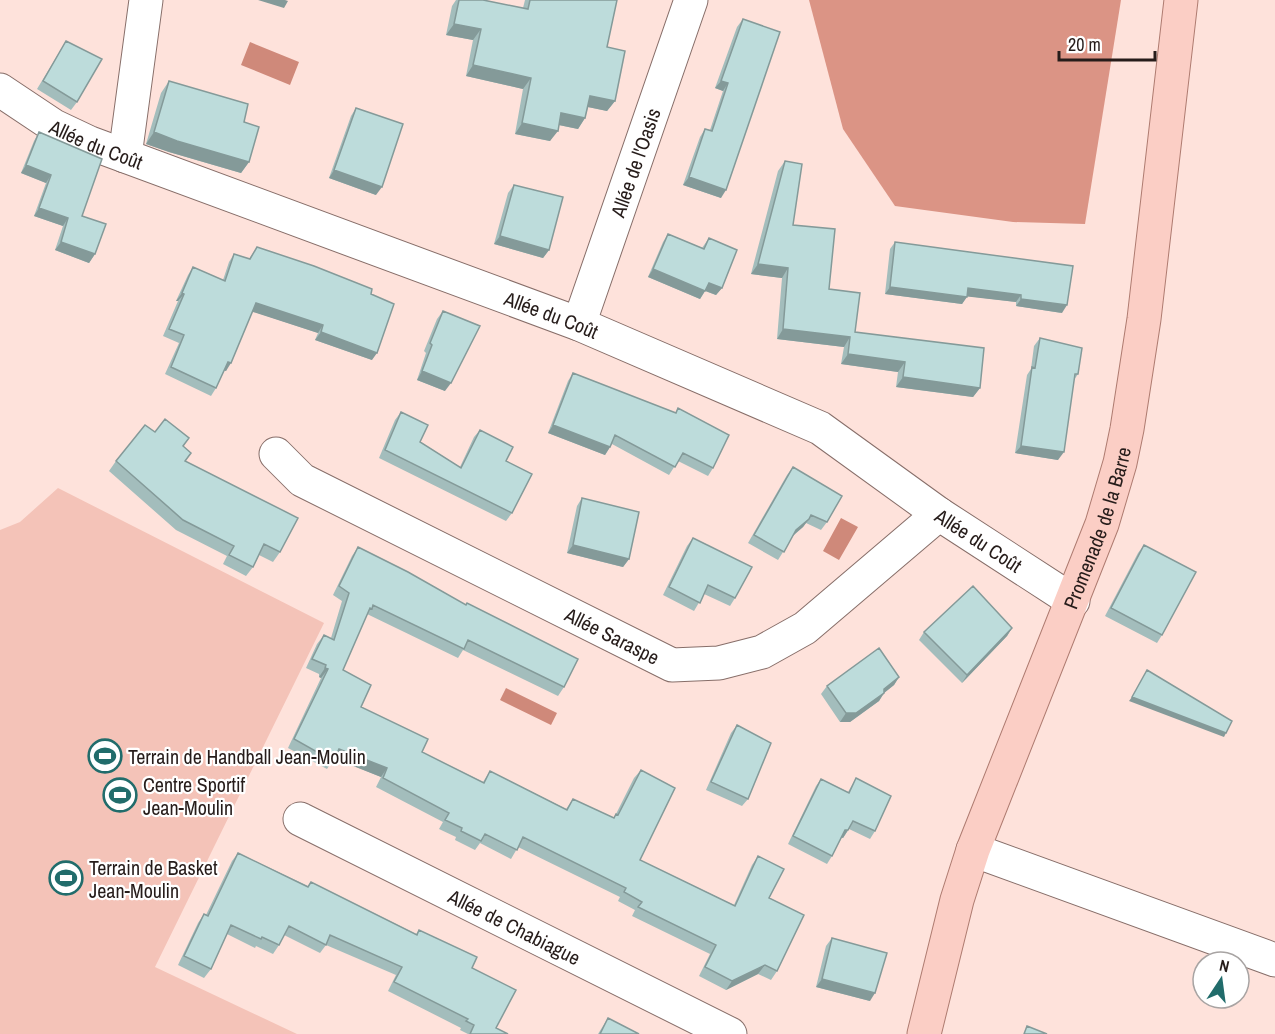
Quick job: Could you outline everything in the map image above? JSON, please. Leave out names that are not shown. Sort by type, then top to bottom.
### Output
[{"type":"main road","name":"Promenade de la Barre","points":[[924,1034],[957,900],[973,850],[1102,524],[1120,464],[1144,319],[1181,0]]},
{"type":"street","points":[[125,156],[147,0]]},
{"type":"street","name":"Allée de l'Oasis","points":[[579,324],[691,0]]},
{"type":"street","name":"Allée du Coût","points":[[0,90],[54,126],[90,143],[579,324],[820,428],[939,514],[1072,601]]},
{"type":"street","name":"Allée Saraspe","points":[[276,454],[302,480],[672,665],[719,663],[762,652],[805,628],[939,514]]},
{"type":"street","name":"Allée de Chabiague","points":[[300,819],[730,1034]]},
{"type":"street","points":[[973,850],[1275,960]]},
{"type":"shaded area","points":[[809,0],[1121,0],[1085,224],[1013,222],[895,206],[843,129]]},
{"type":"shaded area","points":[[250,42],[299,62],[290,85],[241,65]]},
{"type":"shaded area","name":"Centre Sportif Jean-Moulin","points":[[58,488],[324,623],[155,967],[297,1034],[0,1034],[0,530],[20,522]]},
{"type":"shaded area","points":[[841,518],[858,527],[839,560],[823,551]]},
{"type":"shaded area","points":[[506,688],[557,713],[551,725],[500,700]]},
{"type":"building","points":[[459,0],[483,0],[528,9],[530,0],[617,0],[607,47],[625,51],[615,101],[590,96],[585,118],[561,113],[558,131],[522,123],[531,78],[473,65],[481,29],[454,24]]},
{"type":"building","points":[[743,19],[780,32],[726,190],[689,177],[705,129],[712,131],[728,83],[721,81]]},
{"type":"building","points":[[66,41],[102,59],[77,102],[43,81]]},
{"type":"building","points":[[169,81],[248,104],[244,122],[259,127],[249,162],[154,132]]},
{"type":"building","points":[[356,108],[403,124],[382,187],[334,170]]},
{"type":"building","points":[[39,132],[102,159],[82,216],[106,224],[95,254],[61,242],[68,218],[39,208],[51,175],[26,165]]},
{"type":"building","points":[[785,161],[802,164],[793,225],[835,229],[829,289],[860,293],[855,332],[984,348],[980,388],[903,377],[905,362],[848,354],[850,337],[783,329],[788,268],[758,264]]},
{"type":"building","points":[[514,185],[563,197],[549,250],[500,236]]},
{"type":"building","points":[[668,234],[704,249],[709,238],[737,250],[722,288],[709,283],[705,291],[653,269]]},
{"type":"building","points":[[895,242],[1073,266],[1067,305],[1021,299],[1021,295],[968,288],[967,297],[890,287]]},
{"type":"building","points":[[257,247],[372,289],[371,294],[394,304],[377,353],[321,332],[323,325],[256,303],[231,363],[228,362],[216,388],[171,367],[184,335],[169,329],[193,267],[225,281],[234,254],[250,259]]},
{"type":"building","points":[[443,311],[480,326],[451,383],[422,371]]},
{"type":"building","points":[[1040,338],[1082,348],[1078,374],[1075,374],[1064,452],[1021,446],[1032,367],[1035,368]]},
{"type":"building","points":[[573,373],[676,413],[678,408],[729,435],[713,468],[683,453],[675,467],[615,435],[610,447],[553,425]]},
{"type":"building","points":[[401,412],[428,425],[420,442],[461,468],[480,430],[513,447],[506,461],[532,474],[512,513],[385,450]]},
{"type":"building","points":[[165,419],[189,438],[183,446],[191,453],[185,461],[298,518],[280,552],[264,544],[253,567],[229,555],[234,546],[183,520],[116,461],[145,425],[155,432]]},
{"type":"building","points":[[793,467],[842,496],[827,522],[811,515],[796,530],[784,552],[754,535]]},
{"type":"building","points":[[582,498],[639,512],[629,559],[573,545]]},
{"type":"building","points":[[693,538],[752,567],[735,598],[708,585],[700,603],[669,587]]},
{"type":"building","points":[[1144,545],[1196,572],[1162,635],[1111,608]]},
{"type":"building","points":[[358,547],[466,605],[467,603],[578,659],[564,687],[468,640],[464,649],[373,605],[343,670],[371,685],[361,707],[428,739],[422,752],[484,783],[490,771],[567,810],[573,799],[614,818],[616,814],[618,815],[641,770],[675,788],[640,860],[735,906],[758,856],[784,869],[769,898],[804,915],[777,971],[765,965],[732,981],[705,967],[716,945],[638,907],[642,902],[624,892],[626,888],[523,837],[517,850],[485,834],[481,841],[445,820],[449,813],[383,778],[387,768],[339,749],[333,761],[294,739],[328,669],[325,668],[326,665],[312,659],[324,635],[334,640],[349,593],[339,586]]},
{"type":"building","points":[[973,586],[1012,628],[967,675],[924,632]]},
{"type":"building","points":[[879,648],[899,677],[884,689],[884,693],[856,713],[846,713],[827,686]]},
{"type":"building","points":[[1147,670],[1232,721],[1226,733],[1132,697]]},
{"type":"building","points":[[737,725],[771,743],[748,799],[711,782]]},
{"type":"building","points":[[856,778],[891,796],[875,831],[853,821],[848,830],[845,830],[832,856],[793,836],[821,779],[849,793]]},
{"type":"building","points":[[238,853],[308,887],[311,882],[417,935],[419,930],[477,957],[472,968],[516,990],[496,1028],[508,1034],[470,1034],[474,1025],[466,1021],[468,1019],[394,982],[402,967],[330,935],[326,945],[289,926],[279,945],[231,925],[211,969],[184,956],[204,914],[208,916]]},
{"type":"building","points":[[832,938],[887,953],[875,993],[822,979]]},
{"type":"building","points":[[608,1018],[639,1034],[600,1034]]},
{"type":"building","points":[[1027,1026],[1047,1034],[1024,1034]]},
{"type":"place","name":"Terrain de Handball Jean-Moulin","points":[[105,756]]},
{"type":"place","name":"Centre Sportif Jean-Moulin","points":[[120,795]]},
{"type":"place","name":"Terrain de Basket Jean-Moulin","points":[[66,878]]}]
